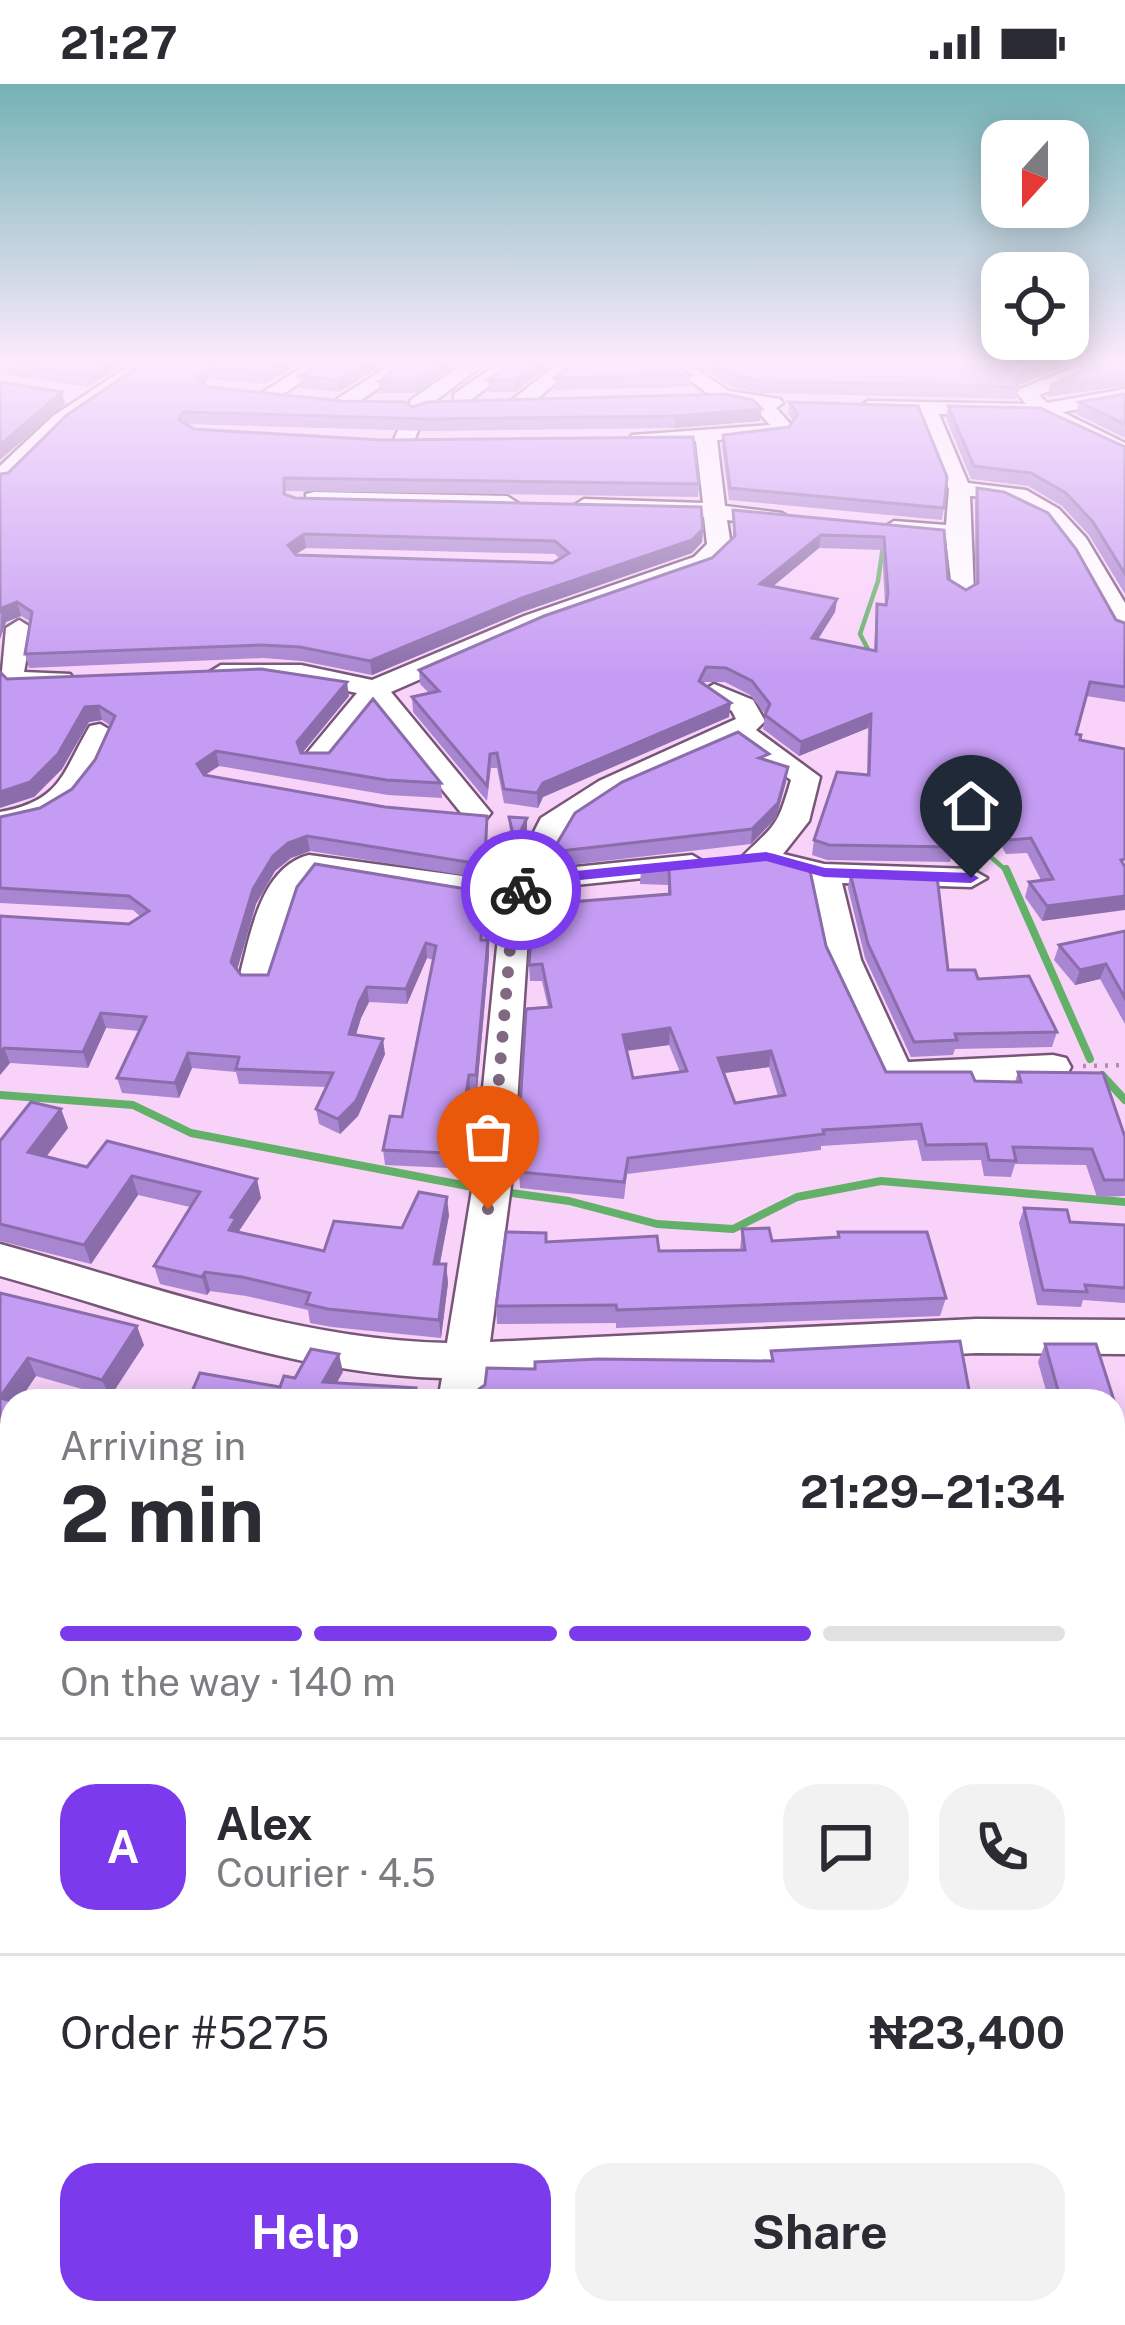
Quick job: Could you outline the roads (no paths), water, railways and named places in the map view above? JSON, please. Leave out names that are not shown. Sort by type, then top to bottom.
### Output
[{"type":"street","points":[[381,499],[401,467]]},
{"type":"street","points":[[317,759],[375,689],[532,621],[654,582],[710,557],[718,546],[709,467]]},
{"type":"street","points":[[951,467],[960,489],[957,533],[962,592]]},
{"type":"street","points":[[960,489],[1012,493],[1037,503],[1098,572],[1125,627]]},
{"type":"street","points":[[297,499],[541,505]]},
{"type":"street","points":[[560,525],[563,506],[682,506],[804,522]]},
{"type":"street","points":[[885,527],[957,533]]},
{"type":"street","points":[[532,621],[546,590]]},
{"type":"street","points":[[20,628],[9,670],[14,681],[88,678]]},
{"type":"street","points":[[188,676],[301,673],[375,689],[476,813]]},
{"type":"street","points":[[462,1381],[490,1193],[512,924],[525,880],[552,824],[609,787],[739,731],[751,721],[750,713],[714,692]]},
{"type":"street","points":[[739,731],[806,777],[794,820],[766,856]]},
{"type":"street","points":[[0,820],[38,811],[69,796],[83,776],[100,732]]},
{"type":"street","points":[[432,813],[476,813],[552,824]]},
{"type":"street","points":[[256,978],[274,909],[309,864],[468,890],[766,856],[824,873],[971,878]]},
{"type":"street","points":[[824,873],[844,960],[896,1075],[1053,1067]]},
{"type":"street","points":[[0,1260],[323,1349],[462,1381],[706,1346],[976,1336],[1125,1337]]},
{"type":"waterway","points":[[872,657],[860,634],[878,581],[883,546]]},
{"type":"waterway","points":[[945,791],[976,844],[1007,871]]},
{"type":"waterway","points":[[1007,871],[1090,1059]]},
{"type":"waterway","points":[[1102,1075],[1125,1100]]},
{"type":"waterway","points":[[0,1095],[133,1105],[191,1133],[478,1188]]},
{"type":"waterway","points":[[505,1192],[569,1201],[657,1224],[733,1229],[797,1197],[881,1181],[1125,1202]]}]
